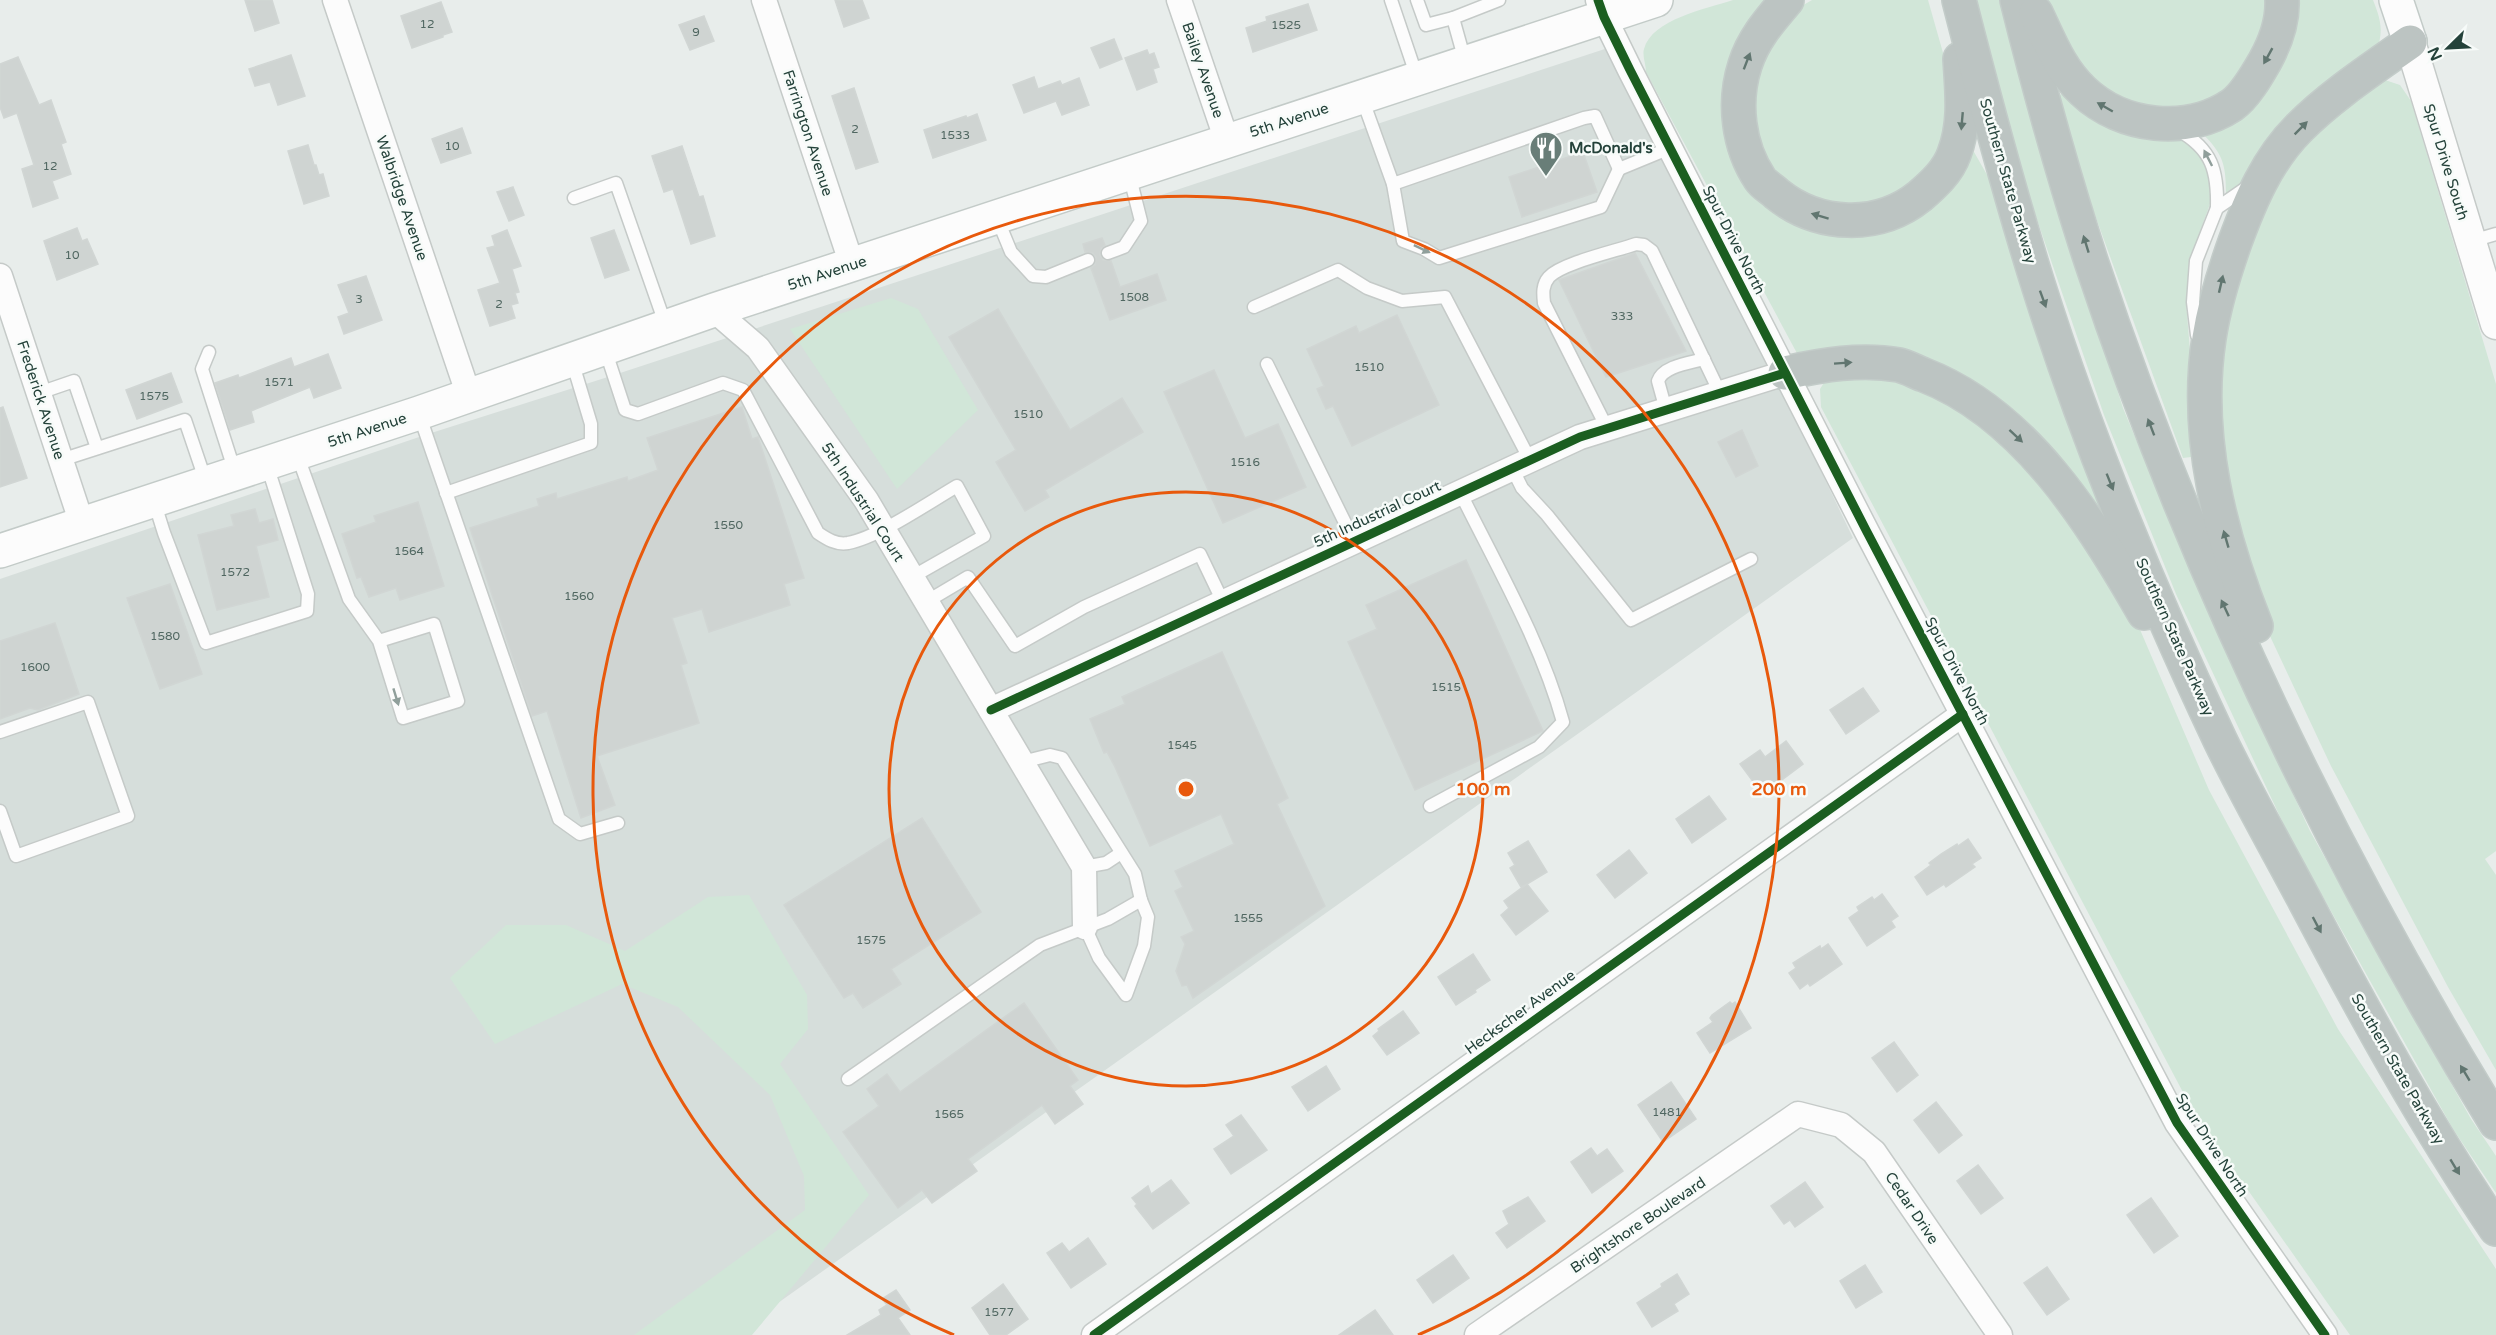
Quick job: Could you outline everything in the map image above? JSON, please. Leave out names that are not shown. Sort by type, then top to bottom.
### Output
[{"type":"highway","points":[[1787,0],[1762,29],[1745,65],[1738,103],[1742,144],[1761,180],[1790,205],[1823,219],[1854,221],[1884,215],[1911,203],[1937,182],[1954,156],[1963,123],[1959,0]]},
{"type":"highway","name":"Southern State Parkway","points":[[1959,0],[1995,138],[2035,272],[2091,434],[2148,578],[2221,741],[2373,1031],[2496,1229]]},
{"type":"highway","points":[[2017,0],[2042,99],[2091,261],[2152,429],[2211,577],[2282,731],[2360,887],[2435,1023],[2496,1123]]},
{"type":"highway","points":[[2030,0],[2058,61],[2082,91],[2106,109],[2140,122],[2170,125],[2205,119],[2234,104],[2258,74],[2273,46],[2283,9],[2282,0]]},
{"type":"highway","points":[[2360,887],[2241,590],[2223,528],[2210,467],[2204,402],[2209,338],[2223,276],[2244,217],[2264,173],[2298,129],[2335,96],[2410,42]]},
{"type":"highway","points":[[1785,373],[1822,365],[1860,362],[1900,366],[1945,383],[1990,412],[2031,450],[2078,507],[2120,571],[2296,885]]},
{"type":"main road","name":"5th Avenue","points":[[0,551],[419,413],[714,310],[1465,63],[1601,9],[1656,0]]},
{"type":"main road","name":"Spur Drive South","points":[[2396,0],[2410,42]]},
{"type":"street","name":"Walbridge Avenue","points":[[335,0],[469,396]]},
{"type":"street","name":"Farrington Avenue","points":[[764,0],[852,265]]},
{"type":"street","name":"Bailey Avenue","points":[[1179,0],[1227,141]]},
{"type":"street","name":"Spur Drive North","points":[[1601,9],[1785,373],[2177,1123],[2325,1335]]},
{"type":"street","name":"Spur Drive South","points":[[2410,42],[2483,238],[2496,324]]},
{"type":"street","name":"Frederick Avenue","points":[[0,276],[82,524]]},
{"type":"street","name":"5th Industrial Court","points":[[714,310],[758,348],[866,500],[1084,867],[1085,927]]},
{"type":"street","name":"5th Industrial Court","points":[[991,710],[1580,437],[1785,373]]},
{"type":"street","name":"Heckscher Avenue","points":[[1094,1335],[1963,714]]},
{"type":"street","name":"Brightshore Boulevard","points":[[1477,1335],[1798,1114]]},
{"type":"street","name":"Cedar Drive","points":[[1798,1114],[1840,1125],[1874,1152],[2000,1335]]},
{"type":"lane","points":[[1391,0],[1418,78]]},
{"type":"lane","points":[[1417,0],[1426,25],[1453,18],[1499,0]]},
{"type":"lane","points":[[1453,18],[1465,63]]},
{"type":"lane","points":[[1361,97],[1393,183],[1403,241],[1439,258],[1601,207],[1619,169],[1670,148]]},
{"type":"lane","points":[[1393,183],[1595,116],[1619,169]]},
{"type":"lane","points":[[2170,125],[2203,147],[2214,170],[2218,190],[2217,208],[2196,261],[2193,302],[2204,402]]},
{"type":"lane","points":[[1108,253],[1124,247],[1141,221],[1129,173]]},
{"type":"lane","points":[[2217,208],[2236,197],[2264,173]]},
{"type":"lane","points":[[574,198],[616,183],[666,327]]},
{"type":"lane","points":[[997,217],[1011,252],[1033,276],[1046,277],[1088,260]]},
{"type":"lane","points":[[1607,428],[1544,303],[1543,288],[1548,278],[1560,269],[1636,244],[1644,245],[1652,251],[1720,393]]},
{"type":"lane","points":[[1254,307],[1338,270],[1367,288],[1402,301],[1445,297],[1521,464],[1522,488],[1546,514],[1631,620],[1751,559]]},
{"type":"lane","points":[[604,349],[625,410],[638,414],[723,383],[743,390],[818,533],[833,542],[848,543],[883,529],[957,486],[984,536],[912,577]]},
{"type":"lane","points":[[209,352],[202,369],[221,478]]},
{"type":"lane","points":[[1666,410],[1658,381],[1659,376],[1666,371],[1704,359]]},
{"type":"lane","points":[[446,493],[591,443],[591,424],[572,360]]},
{"type":"lane","points":[[1268,364],[1354,541]]},
{"type":"lane","points":[[39,393],[74,381],[97,448]]},
{"type":"lane","points":[[419,413],[559,819],[580,834],[618,823]]},
{"type":"lane","points":[[61,460],[185,420],[221,478]]},
{"type":"lane","points":[[154,500],[206,643],[306,611],[308,594],[281,458]]},
{"type":"lane","points":[[281,458],[350,599],[379,641],[403,718],[458,701],[434,624],[379,641]]},
{"type":"lane","points":[[1430,807],[1539,747],[1563,722],[1555,691],[1533,640],[1460,492]]},
{"type":"lane","points":[[926,602],[968,577],[1015,646],[1084,607],[1200,554],[1223,602]]},
{"type":"lane","points":[[0,732],[88,702],[128,816],[16,856],[0,811]]},
{"type":"lane","points":[[1022,762],[1050,755],[1062,758],[1135,874],[1148,917],[1144,946],[1126,995],[1098,958],[1085,927]]},
{"type":"lane","points":[[1084,867],[1106,862],[1121,853]]},
{"type":"lane","points":[[848,1079],[1040,945],[1108,919],[1141,900]]},
{"type":"shaded area","points":[[1617,45],[1853,538],[733,1335],[0,1335],[0,579],[428,434]]},
{"type":"green space","points":[[1733,0],[1776,0],[1756,23],[1740,167],[1857,235],[1964,156],[1974,152],[1990,180],[2054,380],[2105,513],[2092,516],[1975,389],[1921,355],[1873,352],[1799,357],[1646,72],[1644,49],[1657,30],[1681,17]]},
{"type":"green space","points":[[1812,0],[1928,0],[1955,95],[1953,135],[1901,202],[1840,211],[1771,179],[1745,121],[1755,64],[1800,7]]},
{"type":"green space","points":[[1974,0],[1999,0],[2046,166],[2123,408],[2196,583],[2310,831],[2471,1119],[2496,1156],[2496,1193],[2453,1129],[2290,838],[2176,594],[2104,415],[2021,173]]},
{"type":"green space","points":[[2044,0],[2271,0],[2263,49],[2224,99],[2164,117],[2107,103],[2073,72]]},
{"type":"green space","points":[[2292,0],[2373,0],[2380,26],[2380,38],[2376,52],[2239,188],[2226,194],[2224,165],[2213,145],[2199,130]]},
{"type":"green space","points":[[2385,80],[2400,85],[2411,101],[2496,384],[2496,851],[2485,859],[2496,875],[2496,1070],[2448,987],[2331,766],[2254,602],[2218,430],[2222,331],[2245,243],[2281,174],[2311,138],[2370,85]]},
{"type":"green space","points":[[2070,92],[2181,136],[2207,161],[2213,183],[2211,201],[2195,246],[2186,303],[2199,456],[2183,458],[2091,204],[2059,95]]},
{"type":"green space","points":[[891,298],[918,309],[978,410],[897,489],[790,329]]},
{"type":"green space","points":[[1830,373],[1920,381],[1988,425],[2071,517],[2138,625],[2209,790],[2338,1029],[2496,1269],[2496,1335],[2350,1335],[2200,1122],[1821,407],[1820,389]]},
{"type":"green space","points":[[749,895],[807,995],[808,1029],[780,1064],[869,1195],[752,1335],[634,1335],[805,1210],[804,1176],[770,1095],[678,1007],[622,984],[495,1044],[450,978],[506,925],[566,925],[625,951],[708,897]]},
{"type":"building","points":[[245,0],[272,0],[279,23],[255,31]]},
{"type":"building","points":[[835,0],[862,0],[869,18],[844,27]]},
{"type":"building","points":[[441,2],[452,32],[412,48],[401,16]]},
{"type":"building","points":[[1308,4],[1317,30],[1253,52],[1246,28],[1267,21],[1266,17]]},
{"type":"building","points":[[704,16],[714,41],[690,50],[679,25]]},
{"type":"building","points":[[1114,39],[1122,59],[1100,68],[1091,48]]},
{"type":"building","points":[[1147,50],[1149,55],[1154,53],[1159,67],[1153,69],[1157,82],[1137,90],[1125,58]]},
{"type":"building","points":[[291,55],[305,96],[278,105],[270,82],[255,86],[249,69]]},
{"type":"building","points":[[18,57],[39,105],[51,100],[66,142],[61,144],[71,174],[52,181],[58,198],[33,207],[22,169],[34,165],[17,113],[4,118],[0,107],[0,64]]},
{"type":"building","points":[[1034,77],[1038,89],[1060,81],[1062,85],[1079,78],[1089,105],[1062,115],[1056,101],[1024,113],[1013,85]]},
{"type":"building","points":[[854,88],[878,162],[856,169],[832,96]]},
{"type":"building","points":[[977,114],[986,140],[933,158],[924,130]]},
{"type":"building","points":[[462,128],[471,153],[441,163],[432,139]]},
{"type":"building","points":[[308,145],[319,175],[323,174],[329,196],[304,204],[288,151]]},
{"type":"building","points":[[682,146],[699,197],[703,196],[715,236],[691,244],[673,189],[664,192],[652,156]]},
{"type":"building","points":[[1583,152],[1597,192],[1522,217],[1509,177]]},
{"type":"building","points":[[513,187],[524,215],[509,221],[497,192]]},
{"type":"building","points":[[77,228],[82,241],[87,239],[98,264],[57,280],[44,241]]},
{"type":"building","points":[[507,230],[521,266],[512,269],[519,292],[515,293],[518,303],[511,305],[515,318],[490,326],[478,290],[500,283],[487,248],[495,246],[492,236]]},
{"type":"building","points":[[614,230],[629,270],[605,278],[591,238]]},
{"type":"building","points":[[1102,238],[1105,245],[1101,248],[1100,255],[1103,260],[1111,261],[1120,287],[1157,274],[1166,300],[1110,320],[1091,268],[1095,265],[1096,257],[1093,253],[1085,252],[1083,244]]},
{"type":"building","points":[[1635,253],[1686,351],[1606,377],[1559,280]]},
{"type":"building","points":[[366,276],[382,320],[344,334],[338,317],[349,313],[338,285]]},
{"type":"building","points":[[998,309],[1070,430],[1122,398],[1143,432],[1045,490],[1049,497],[1025,511],[996,462],[1016,450],[949,337]]},
{"type":"building","points":[[1397,315],[1439,405],[1352,446],[1333,406],[1326,409],[1317,389],[1324,386],[1307,349],[1356,326],[1359,333]]},
{"type":"building","points":[[328,354],[341,388],[314,398],[310,387],[251,411],[254,422],[230,430],[215,383],[238,375],[239,378],[291,358],[294,367]]},
{"type":"building","points":[[1214,370],[1245,438],[1278,424],[1306,487],[1223,523],[1164,392]]},
{"type":"building","points":[[171,373],[182,402],[137,419],[126,390]]},
{"type":"building","points":[[3,407],[27,478],[0,487],[0,408]]},
{"type":"building","points":[[742,407],[752,439],[758,437],[804,578],[784,584],[790,605],[709,632],[702,609],[672,618],[687,663],[681,665],[699,723],[597,756],[615,805],[581,818],[547,711],[532,716],[470,528],[539,506],[537,499],[556,493],[557,499],[627,477],[628,481],[658,470],[647,438]]},
{"type":"building","points":[[1742,430],[1758,466],[1736,477],[1718,442]]},
{"type":"building","points":[[418,502],[444,586],[400,600],[396,588],[369,597],[361,577],[357,578],[342,534],[376,522],[374,516]]},
{"type":"building","points":[[255,509],[259,523],[273,519],[278,540],[256,546],[269,597],[217,610],[198,535],[234,526],[231,515]]},
{"type":"building","points":[[1466,560],[1543,731],[1415,790],[1348,642],[1377,629],[1366,605]]},
{"type":"building","points":[[170,584],[202,674],[160,689],[127,598]]},
{"type":"building","points":[[55,623],[79,694],[38,710],[30,708],[0,719],[0,641]]},
{"type":"building","points":[[1222,652],[1288,798],[1277,804],[1325,906],[1193,998],[1187,985],[1182,986],[1176,971],[1185,944],[1181,937],[1194,931],[1175,891],[1183,887],[1175,871],[1234,844],[1221,814],[1150,846],[1115,767],[1107,752],[1104,753],[1090,719],[1125,704],[1122,697]]},
{"type":"building","points":[[1863,688],[1879,711],[1846,734],[1830,710]]},
{"type":"building","points":[[1786,741],[1803,764],[1771,788],[1768,785],[1760,791],[1740,764],[1760,750],[1765,757]]},
{"type":"building","points":[[1709,796],[1726,819],[1692,843],[1676,819]]},
{"type":"building","points":[[922,818],[981,912],[891,969],[901,984],[863,1008],[853,993],[844,998],[784,905]]},
{"type":"building","points":[[1968,839],[1981,858],[1972,864],[1975,867],[1946,887],[1944,884],[1927,895],[1915,877],[1941,854]]},
{"type":"building","points":[[1528,841],[1547,872],[1521,887],[1510,868],[1515,865],[1508,853]]},
{"type":"building","points":[[1629,850],[1647,873],[1615,898],[1597,875]]},
{"type":"building","points":[[1527,884],[1548,911],[1516,935],[1501,915],[1509,908],[1504,901]]},
{"type":"building","points":[[1882,894],[1898,916],[1891,921],[1895,927],[1867,946],[1849,918],[1859,911],[1857,907],[1872,897],[1874,900]]},
{"type":"building","points":[[1828,944],[1842,964],[1810,986],[1808,983],[1800,989],[1789,973],[1796,968],[1793,963],[1820,946],[1821,949]]},
{"type":"building","points":[[1473,954],[1490,980],[1456,1005],[1438,977]]},
{"type":"building","points":[[1730,1002],[1732,1004],[1735,1002],[1751,1028],[1710,1053],[1697,1033],[1713,1022],[1710,1018],[1712,1015]]},
{"type":"building","points":[[1024,1003],[1078,1080],[1070,1086],[1083,1104],[1055,1124],[1042,1105],[968,1159],[977,1171],[932,1203],[922,1190],[898,1208],[843,1132],[879,1106],[867,1089],[887,1074],[900,1092]]},
{"type":"building","points":[[1403,1011],[1419,1033],[1387,1055],[1373,1036],[1379,1031],[1378,1029]]},
{"type":"building","points":[[1894,1042],[1918,1075],[1897,1092],[1872,1058]]},
{"type":"building","points":[[1326,1066],[1340,1089],[1308,1111],[1292,1087]]},
{"type":"building","points":[[1671,1082],[1696,1119],[1663,1142],[1638,1105]]},
{"type":"building","points":[[1936,1102],[1962,1135],[1939,1153],[1914,1120]]},
{"type":"building","points":[[1241,1115],[1267,1150],[1231,1174],[1214,1149],[1234,1136],[1226,1125]]},
{"type":"building","points":[[1591,1148],[1597,1156],[1607,1149],[1623,1171],[1592,1193],[1571,1162]]},
{"type":"building","points":[[1978,1165],[2003,1198],[1981,1214],[1957,1181]]},
{"type":"building","points":[[1171,1180],[1189,1203],[1153,1229],[1135,1206],[1137,1204],[1132,1198],[1148,1186],[1151,1194]]},
{"type":"building","points":[[1805,1182],[1823,1207],[1795,1227],[1790,1220],[1784,1224],[1771,1206]]},
{"type":"building","points":[[1528,1197],[1545,1221],[1507,1248],[1496,1233],[1509,1224],[1503,1211]]},
{"type":"building","points":[[2151,1198],[2178,1236],[2154,1253],[2127,1215]]},
{"type":"building","points":[[1088,1238],[1106,1264],[1071,1288],[1047,1253],[1062,1243],[1069,1252]]},
{"type":"building","points":[[1453,1255],[1469,1278],[1433,1303],[1417,1280]]},
{"type":"building","points":[[1865,1265],[1882,1292],[1856,1308],[1840,1281]]},
{"type":"building","points":[[2047,1267],[2069,1299],[2047,1315],[2024,1283]]},
{"type":"building","points":[[1677,1274],[1689,1294],[1674,1304],[1678,1311],[1652,1327],[1637,1303]]},
{"type":"building","points":[[1003,1284],[1028,1319],[1006,1335],[990,1335],[972,1308]]},
{"type":"building","points":[[896,1290],[910,1310],[898,1318],[910,1335],[847,1335],[881,1315],[879,1310],[887,1305],[882,1299]]},
{"type":"building","points":[[1375,1310],[1393,1335],[1339,1335]]},
{"type":"cycle path","points":[[1598,0],[1630,70],[1867,532],[2177,1123],[2325,1335]]},
{"type":"cycle path","points":[[991,710],[1580,437],[1785,373]]},
{"type":"cycle path","points":[[1094,1335],[1963,714]]},
{"type":"place","name":"McDonald's","points":[[1546,177]]}]
